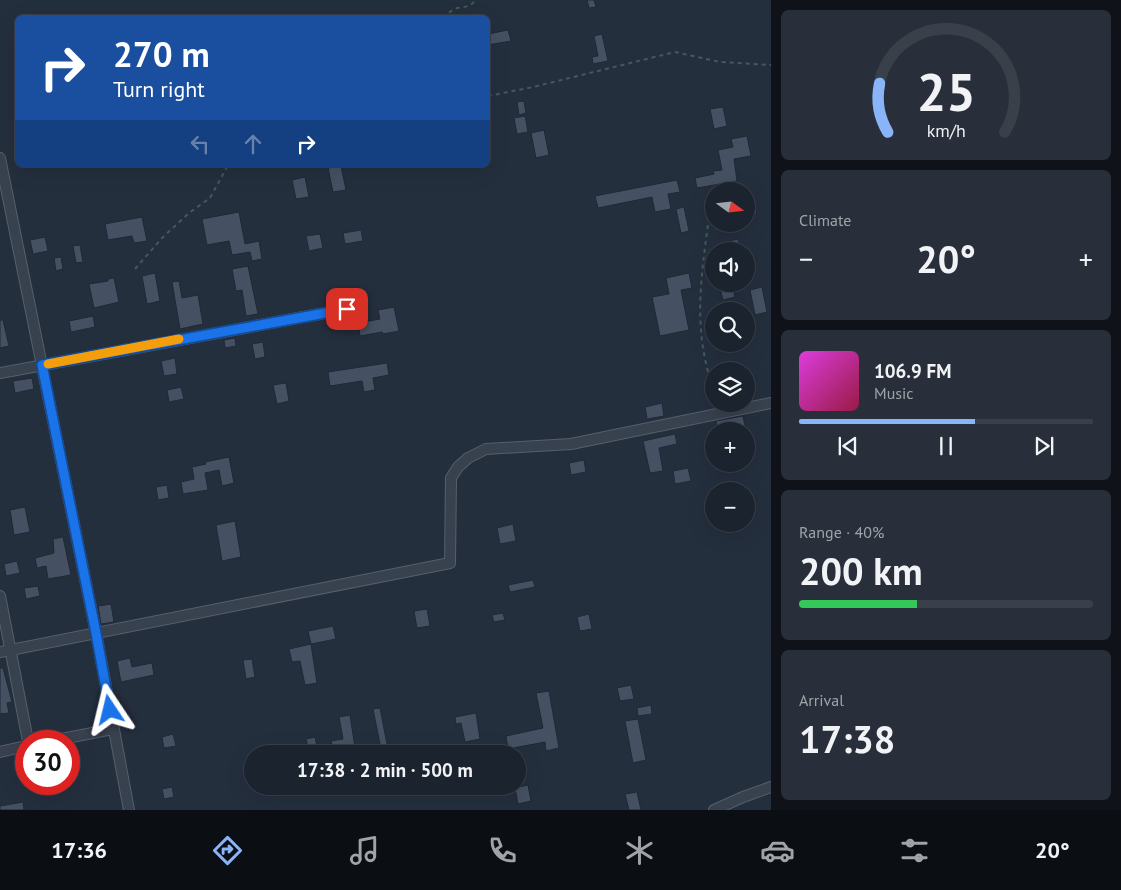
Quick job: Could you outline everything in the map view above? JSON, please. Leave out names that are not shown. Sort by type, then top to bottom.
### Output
[{"type":"street","points":[[0,158],[4,195],[42,365],[96,633],[129,810]]},
{"type":"street","points":[[0,374],[347,309]]},
{"type":"street","points":[[0,652],[450,563],[451,478],[458,467],[468,458],[486,449],[571,444],[771,403]]},
{"type":"street","points":[[0,596],[26,730]]},
{"type":"street","points":[[80,735],[113,729]]},
{"type":"street","points":[[0,752],[15,749]]},
{"type":"street","points":[[714,810],[771,787]]},
{"type":"path","points":[[446,15],[456,8],[464,8],[473,4],[476,0]]},
{"type":"path","points":[[490,96],[675,52],[720,62],[771,65]]},
{"type":"path","points":[[135,269],[162,238],[189,213],[210,198],[227,167]]},
{"type":"path","points":[[707,362],[700,331],[701,276],[708,232]]},
{"type":"building","points":[[587,0],[594,0],[596,7],[589,8]]},
{"type":"building","points":[[508,30],[511,41],[490,45],[490,34]]},
{"type":"building","points":[[602,34],[608,61],[593,64],[592,57],[598,56],[594,36]]},
{"type":"building","points":[[524,101],[526,113],[519,115],[517,102]]},
{"type":"building","points":[[723,107],[727,126],[714,129],[710,109]]},
{"type":"building","points":[[525,116],[528,132],[517,134],[514,118]]},
{"type":"building","points":[[544,130],[549,155],[536,158],[531,133]]},
{"type":"building","points":[[747,136],[751,156],[734,159],[737,181],[705,182],[705,187],[697,188],[695,178],[714,174],[713,171],[722,170],[718,150],[733,147],[731,139]]},
{"type":"building","points":[[341,167],[346,190],[333,192],[328,168]]},
{"type":"building","points":[[305,177],[309,197],[296,199],[292,180]]},
{"type":"building","points":[[677,180],[680,192],[668,194],[671,209],[655,212],[652,197],[598,208],[595,196]]},
{"type":"building","points":[[684,207],[689,231],[681,233],[676,209]]},
{"type":"building","points":[[239,212],[245,244],[259,241],[262,259],[252,261],[250,252],[232,255],[229,241],[207,245],[202,219]]},
{"type":"building","points":[[142,217],[147,241],[134,243],[132,236],[108,240],[105,224]]},
{"type":"building","points":[[361,230],[363,241],[345,244],[343,233]]},
{"type":"building","points":[[320,234],[323,248],[309,251],[306,236]]},
{"type":"building","points":[[45,237],[48,251],[33,254],[30,240]]},
{"type":"building","points":[[738,239],[738,242],[725,242]]},
{"type":"building","points":[[80,245],[83,262],[76,263],[73,246]]},
{"type":"building","points":[[61,257],[63,269],[56,271],[54,258]]},
{"type":"building","points":[[248,266],[258,314],[246,316],[242,290],[236,291],[232,269]]},
{"type":"building","points":[[155,273],[160,301],[147,304],[142,276]]},
{"type":"building","points":[[689,273],[692,288],[681,290],[689,330],[660,336],[652,297],[669,294],[666,278]]},
{"type":"building","points":[[114,278],[119,302],[94,308],[89,284],[108,281],[108,279]]},
{"type":"building","points":[[179,281],[182,298],[198,295],[203,324],[180,329],[172,282]]},
{"type":"building","points":[[762,287],[767,312],[755,315],[755,302],[752,302],[750,292],[755,292],[755,289]]},
{"type":"building","points":[[721,292],[734,292],[735,297],[723,300]]},
{"type":"building","points":[[394,307],[399,331],[360,336],[358,323],[380,319],[378,310]]},
{"type":"building","points":[[93,316],[95,327],[71,332],[69,321]]},
{"type":"building","points":[[0,320],[3,320],[9,346],[0,348]]},
{"type":"building","points":[[235,338],[236,346],[225,348],[224,340]]},
{"type":"building","points":[[263,342],[265,357],[255,359],[252,344]]},
{"type":"building","points":[[175,358],[177,374],[164,376],[161,361]]},
{"type":"building","points":[[387,363],[389,375],[373,378],[375,390],[364,392],[362,381],[330,386],[328,372]]},
{"type":"building","points":[[32,378],[34,389],[15,393],[13,381]]},
{"type":"building","points":[[286,383],[289,401],[277,404],[273,385]]},
{"type":"building","points":[[181,387],[184,399],[169,402],[167,390]]},
{"type":"building","points":[[662,403],[664,416],[647,419],[645,407]]},
{"type":"building","points":[[743,416],[744,422],[716,422]]},
{"type":"building","points":[[675,434],[677,444],[659,448],[663,471],[650,473],[643,441]]},
{"type":"building","points":[[229,457],[234,483],[222,486],[219,470],[205,473],[208,490],[183,494],[181,482],[194,479],[192,467]]},
{"type":"building","points":[[584,460],[586,472],[571,475],[569,463]]},
{"type":"building","points":[[688,468],[691,481],[675,484],[673,471]]},
{"type":"building","points":[[167,485],[169,498],[158,500],[156,487]]},
{"type":"building","points":[[25,507],[30,532],[14,535],[10,510]]},
{"type":"building","points":[[235,521],[241,557],[222,561],[216,525]]},
{"type":"building","points":[[513,524],[516,541],[500,544],[497,528]]},
{"type":"building","points":[[63,537],[71,575],[48,579],[46,566],[37,568],[35,558],[54,553],[53,539]]},
{"type":"building","points":[[17,561],[20,573],[6,576],[4,564]]},
{"type":"building","points":[[533,580],[535,587],[510,592],[508,585]]},
{"type":"building","points":[[38,586],[40,596],[26,599],[24,588]]},
{"type":"building","points":[[111,604],[114,622],[101,624],[98,606]]},
{"type":"building","points":[[427,609],[430,626],[417,628],[414,611]]},
{"type":"building","points":[[503,613],[505,620],[494,622],[492,615]]},
{"type":"building","points":[[589,614],[592,629],[580,631],[577,617]]},
{"type":"building","points":[[333,626],[336,639],[311,644],[308,631]]},
{"type":"building","points":[[311,644],[317,683],[305,685],[300,661],[292,662],[289,649]]},
{"type":"building","points":[[130,658],[132,667],[152,663],[154,675],[121,682],[117,661]]},
{"type":"building","points":[[252,659],[255,677],[246,679],[243,660]]},
{"type":"building","points":[[0,668],[3,668],[12,702],[7,703],[9,713],[0,714]]},
{"type":"building","points":[[631,685],[634,699],[620,701],[617,688]]},
{"type":"building","points":[[549,691],[559,748],[546,751],[545,742],[526,746],[507,745],[506,736],[543,728],[536,693]]},
{"type":"building","points":[[651,705],[652,714],[638,716],[637,708]]},
{"type":"building","points":[[380,708],[387,745],[380,745],[373,709]]},
{"type":"building","points":[[476,713],[480,739],[465,742],[461,723],[456,724],[455,717]]},
{"type":"building","points":[[350,715],[355,745],[332,745],[331,741],[343,739],[339,717]]},
{"type":"building","points":[[638,719],[646,760],[633,763],[625,721]]},
{"type":"building","points":[[173,734],[176,746],[164,748],[162,737]]},
{"type":"building","points":[[315,737],[317,745],[307,745],[306,739]]},
{"type":"building","points":[[526,785],[528,785],[531,801],[518,804],[516,795],[526,795]]},
{"type":"building","points":[[172,787],[174,797],[164,799],[162,789]]},
{"type":"building","points":[[637,792],[641,810],[629,810],[625,794]]},
{"type":"building","points":[[23,802],[24,810],[0,810],[0,806]]},
{"type":"slow traffic","points":[[48,364],[179,339]]},
{"type":"route","points":[[110,710],[42,365],[347,309]]}]
